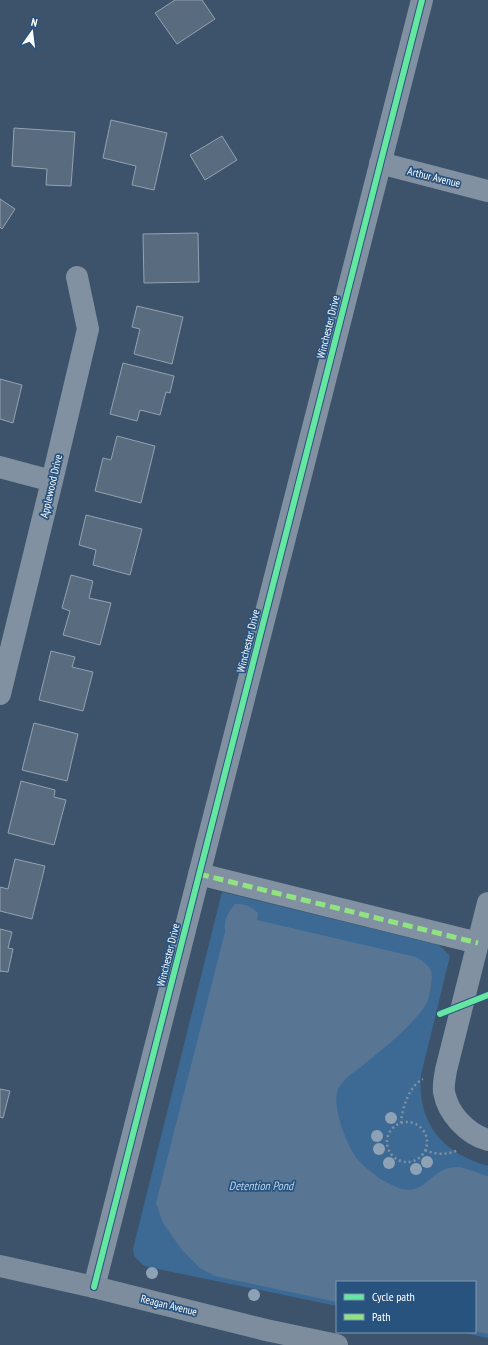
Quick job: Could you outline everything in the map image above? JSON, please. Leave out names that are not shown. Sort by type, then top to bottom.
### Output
[{"type":"street","name":"Winchester Drive","points":[[94,1287],[198,874],[422,0]]},
{"type":"street","name":"Arthur Avenue","points":[[380,163],[488,191]]},
{"type":"street","name":"Applewood Drive","points":[[0,694],[88,329],[76,277]]},
{"type":"street","points":[[0,467],[52,481]]},
{"type":"street","points":[[198,874],[478,943]]},
{"type":"street","points":[[488,903],[446,1070],[444,1091],[455,1117],[465,1128],[488,1140]]},
{"type":"street","name":"Reagan Avenue","points":[[0,1266],[94,1287],[266,1330],[338,1345]]},
{"type":"path","points":[[400,1123],[407,1098],[420,1080],[424,1078]]},
{"type":"path","points":[[400,1123],[414,1123],[424,1130],[427,1136],[428,1142],[425,1150],[417,1159],[411,1161],[398,1159],[392,1154],[389,1148],[389,1135],[400,1123]]},
{"type":"path","points":[[425,1150],[442,1154],[458,1150]]},
{"type":"shaded area","name":"Detention Pond","points":[[222,892],[439,945],[450,956],[421,1075],[421,1092],[423,1108],[428,1121],[436,1134],[458,1153],[488,1166],[488,1338],[464,1333],[476,1333],[476,1281],[336,1281],[336,1306],[148,1267],[143,1265],[134,1256],[133,1249]]},
{"type":"water","name":"Detention Pond","points":[[235,904],[245,905],[258,913],[257,920],[416,957],[430,968],[432,980],[429,996],[425,1006],[412,1023],[396,1038],[343,1082],[338,1089],[336,1096],[338,1115],[349,1145],[358,1160],[378,1177],[392,1185],[403,1189],[412,1190],[420,1187],[446,1169],[456,1167],[488,1176],[488,1334],[476,1331],[476,1281],[336,1281],[336,1302],[215,1276],[200,1268],[182,1250],[163,1223],[156,1203],[225,932],[225,924],[228,914]]},
{"type":"building","points":[[175,0],[202,0],[215,19],[177,44],[155,13]]},
{"type":"building","points":[[111,120],[167,133],[154,190],[132,185],[136,166],[103,158]]},
{"type":"building","points":[[14,128],[75,132],[71,186],[46,185],[47,169],[12,166]]},
{"type":"building","points":[[222,136],[237,160],[205,180],[190,155]]},
{"type":"building","points":[[0,199],[15,209],[2,229],[0,227]]},
{"type":"building","points":[[198,233],[199,282],[144,283],[143,234]]},
{"type":"building","points":[[137,306],[183,317],[172,364],[134,354],[140,329],[132,327]]},
{"type":"building","points":[[123,363],[174,376],[170,393],[166,392],[160,415],[140,410],[137,421],[110,414]]},
{"type":"building","points":[[0,379],[22,385],[13,423],[0,419]]},
{"type":"building","points":[[117,436],[155,446],[141,503],[95,491],[103,458],[111,460]]},
{"type":"building","points":[[86,515],[142,529],[130,575],[93,565],[96,550],[79,545]]},
{"type":"building","points":[[71,575],[93,581],[89,598],[111,603],[100,645],[63,635],[70,611],[62,608]]},
{"type":"building","points":[[51,651],[75,657],[72,667],[93,672],[83,711],[39,700]]},
{"type":"building","points":[[34,723],[78,734],[67,781],[22,770]]},
{"type":"building","points":[[21,781],[55,790],[54,797],[66,800],[54,845],[8,833]]},
{"type":"building","points":[[15,859],[45,866],[32,919],[0,911],[0,887],[8,889]]},
{"type":"building","points":[[0,929],[12,932],[8,948],[13,949],[8,972],[0,971]]},
{"type":"building","points":[[0,1089],[10,1091],[3,1118],[0,1117]]},
{"type":"marked path","points":[[199,874],[478,943]]},
{"type":"cycle path","points":[[94,1287],[422,0]]},
{"type":"cycle path","points":[[440,1014],[488,995]]}]
